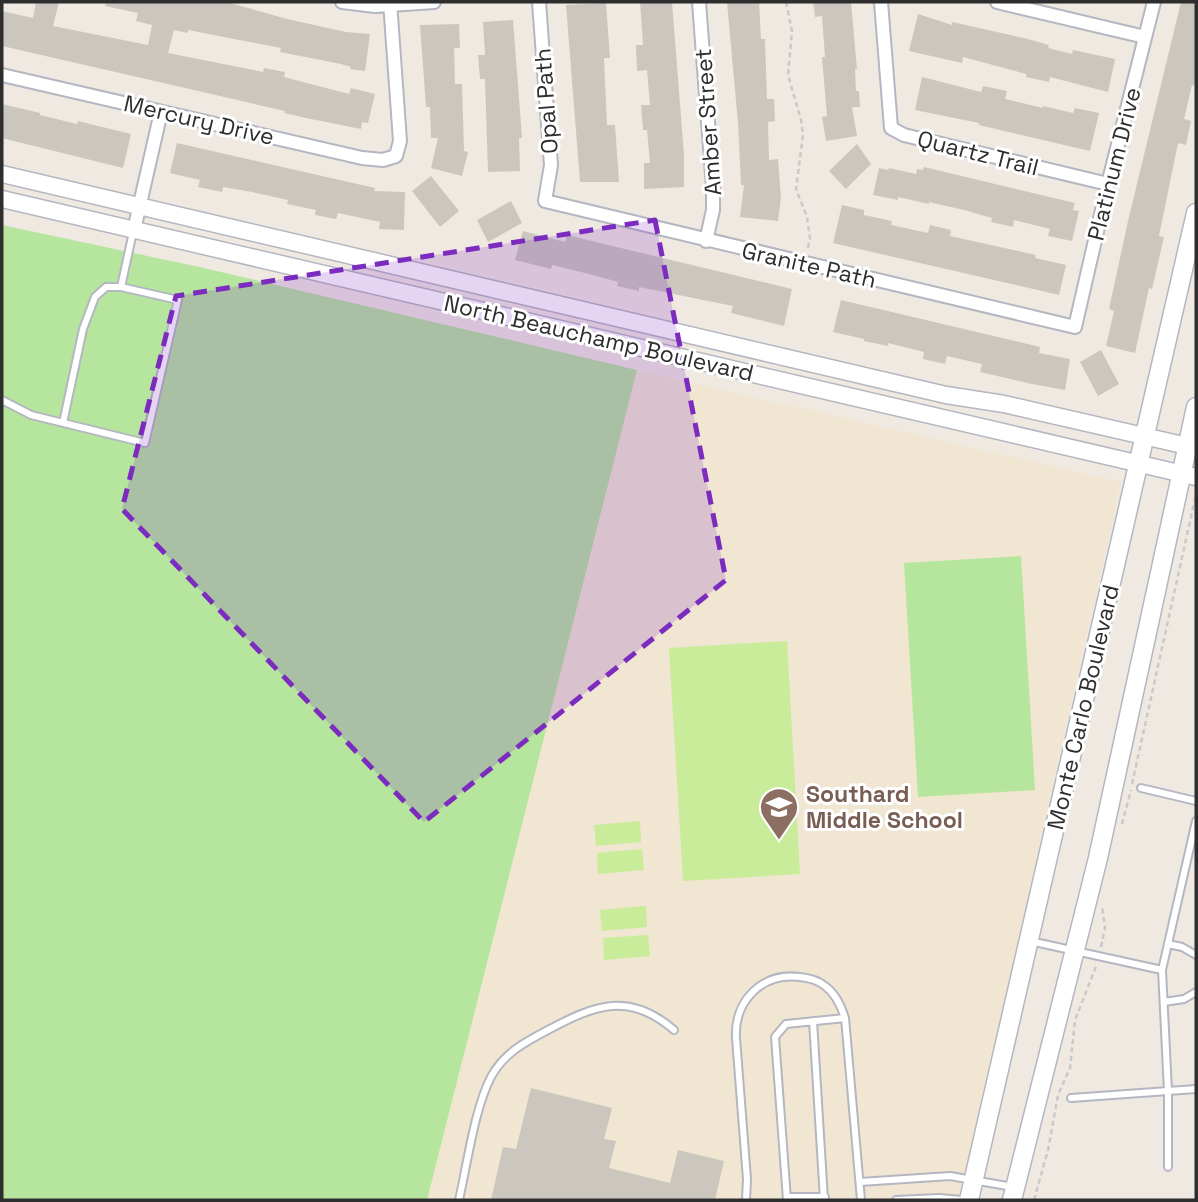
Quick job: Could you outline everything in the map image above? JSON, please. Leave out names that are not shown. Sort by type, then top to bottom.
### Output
[{"type":"main road","name":"Monte Carlo Boulevard","points":[[969,1200],[1196,213]]},
{"type":"main road","name":"Monte Carlo Boulevard","points":[[1014,1194],[1098,858],[1188,475],[1196,407]]},
{"type":"street","points":[[342,2],[362,5],[434,2]]},
{"type":"street","name":"Opal Path","points":[[539,2],[551,158],[545,201]]},
{"type":"street","name":"Amber Street","points":[[699,2],[713,188],[713,210],[706,241]]},
{"type":"street","name":"Quartz Trail","points":[[881,2],[891,128],[904,135],[1108,184]]},
{"type":"street","points":[[997,2],[1145,37]]},
{"type":"street","name":"Platinum Drive","points":[[1075,327],[1154,2]]},
{"type":"street","name":"Mercury Drive","points":[[2,75],[362,158],[383,160],[396,156],[400,130],[391,3]]},
{"type":"street","points":[[134,230],[161,112]]},
{"type":"street","name":"North Beauchamp Boulevard","points":[[2,174],[946,395],[1004,404],[1192,447]]},
{"type":"street","name":"North Beauchamp Boulevard","points":[[2,199],[1188,475]]},
{"type":"street","name":"Granite Path","points":[[545,201],[1075,327]]},
{"type":"lane","points":[[121,287],[134,230]]},
{"type":"lane","points":[[2,400],[32,415],[63,423],[145,443],[178,300],[121,287],[106,287],[95,297],[83,329],[63,423]]},
{"type":"lane","points":[[1141,788],[1196,801]]},
{"type":"lane","points":[[1168,1167],[1168,1091],[1162,970],[1196,821]]},
{"type":"lane","points":[[1029,941],[1162,970]]},
{"type":"lane","points":[[1168,944],[1182,947],[1196,955]]},
{"type":"lane","points":[[746,1200],[747,1179],[736,1028],[740,1009],[748,997],[765,982],[783,977],[802,977],[827,987],[845,1018],[861,1200]]},
{"type":"lane","points":[[1164,1002],[1184,999],[1196,992]]},
{"type":"lane","points":[[459,1200],[484,1093],[492,1074],[515,1048],[582,1012],[597,1007],[633,1007],[649,1012],[674,1030]]},
{"type":"lane","points":[[813,1021],[824,1198],[788,1198],[775,1037],[779,1029],[786,1024],[813,1021],[845,1018]]},
{"type":"lane","points":[[1071,1098],[1196,1089]]},
{"type":"lane","points":[[860,1182],[950,1175],[974,1179],[1014,1194]]},
{"type":"lane","points":[[896,1200],[962,1200]]},
{"type":"path","points":[[786,2],[792,31],[788,75],[803,135],[796,189],[807,217],[810,239],[807,251]]},
{"type":"path","points":[[1194,500],[1196,494]]},
{"type":"highlighted area","points":[[655,220],[726,580],[424,822],[122,509],[176,296]]},
{"type":"shaded area","name":"Southard Middle School","points":[[637,370],[1121,482],[959,1200],[427,1200]]},
{"type":"green space","points":[[2,225],[204,268],[637,370],[427,1200],[2,1200]]},
{"type":"green space","points":[[1021,556],[1035,790],[918,797],[904,563]]},
{"type":"green space","points":[[787,641],[800,874],[683,881],[669,648]]},
{"type":"green space","points":[[640,821],[641,842],[596,846],[594,825]]},
{"type":"green space","points":[[642,849],[644,870],[598,874],[597,853]]},
{"type":"green space","points":[[646,906],[647,927],[602,931],[600,910]]},
{"type":"green space","points":[[648,935],[650,956],[604,960],[603,938]]},
{"type":"building","points":[[36,2],[59,2],[53,26],[148,45],[152,25],[136,21],[138,13],[105,6],[106,2],[230,3],[287,19],[346,32],[370,34],[365,71],[280,52],[281,48],[188,30],[188,33],[174,30],[168,53],[263,72],[264,68],[285,72],[284,77],[349,94],[351,88],[375,94],[368,123],[362,122],[361,129],[306,118],[2,46],[2,11],[33,18]]},
{"type":"building","points":[[640,2],[672,2],[684,187],[644,189],[644,163],[650,163],[641,105],[650,105],[647,70],[637,71],[636,45],[643,45]]},
{"type":"building","points":[[727,2],[759,2],[761,39],[765,39],[767,99],[774,99],[775,121],[768,122],[769,160],[778,159],[781,197],[778,221],[740,217],[744,185],[741,185]]},
{"type":"building","points":[[813,2],[851,2],[857,69],[856,91],[859,91],[860,107],[852,107],[857,136],[826,141],[822,117],[827,116],[822,16],[815,17]]},
{"type":"building","points":[[1181,2],[1196,2],[1196,78],[1184,119],[1191,121],[1186,145],[1178,143],[1159,236],[1164,237],[1152,289],[1149,288],[1135,353],[1106,346],[1114,311],[1109,309]]},
{"type":"building","points":[[606,3],[610,58],[604,58],[607,125],[615,125],[619,182],[580,182],[566,5]]},
{"type":"building","points":[[918,14],[952,25],[952,22],[1028,39],[1072,54],[1073,50],[1115,59],[1108,92],[1050,77],[1049,82],[1026,77],[1026,74],[963,57],[962,63],[909,51]]},
{"type":"building","points":[[513,20],[522,138],[519,138],[520,171],[488,172],[485,79],[480,79],[478,55],[485,55],[483,22]]},
{"type":"building","points":[[459,24],[460,48],[454,48],[455,84],[462,84],[464,151],[468,152],[462,176],[431,168],[438,138],[431,138],[430,107],[426,107],[420,25]]},
{"type":"building","points":[[922,77],[981,92],[983,86],[1007,91],[1005,99],[1043,108],[1073,113],[1075,108],[1099,113],[1090,151],[915,110]]},
{"type":"building","points":[[2,104],[77,124],[78,121],[131,134],[123,168],[2,138]]},
{"type":"building","points":[[177,143],[375,188],[374,191],[405,192],[404,230],[379,229],[380,222],[338,213],[336,219],[315,215],[316,210],[252,192],[223,187],[222,192],[198,187],[200,180],[170,173]]},
{"type":"building","points":[[857,144],[871,164],[846,189],[829,171]]},
{"type":"building","points":[[924,167],[1075,203],[1073,210],[1079,211],[1072,241],[1048,236],[1050,229],[1014,220],[1013,227],[991,222],[992,218],[929,202],[873,195],[879,168],[916,174],[917,169],[923,170]]},
{"type":"building","points":[[431,176],[459,211],[440,227],[412,191]]},
{"type":"building","points":[[511,201],[522,223],[488,242],[477,220]]},
{"type":"building","points":[[842,205],[864,210],[864,215],[892,221],[891,225],[928,233],[930,225],[951,230],[950,236],[1036,255],[1035,258],[1066,265],[1059,295],[833,243]]},
{"type":"building","points":[[523,231],[565,242],[567,235],[792,289],[784,326],[731,313],[733,306],[639,287],[639,291],[617,286],[618,282],[589,274],[552,265],[551,269],[515,260]]},
{"type":"building","points":[[841,300],[1040,347],[1039,353],[1070,359],[1065,390],[980,372],[982,364],[947,356],[945,364],[923,359],[924,352],[888,343],[888,346],[864,341],[833,332]]},
{"type":"building","points":[[1101,350],[1119,384],[1098,396],[1080,362]]},
{"type":"building","points":[[531,1088],[612,1108],[604,1139],[616,1141],[609,1168],[670,1183],[678,1150],[724,1161],[715,1200],[491,1200],[503,1147],[516,1149]]},
{"type":"place","name":"Southard Middle School","points":[[779,841]]}]
